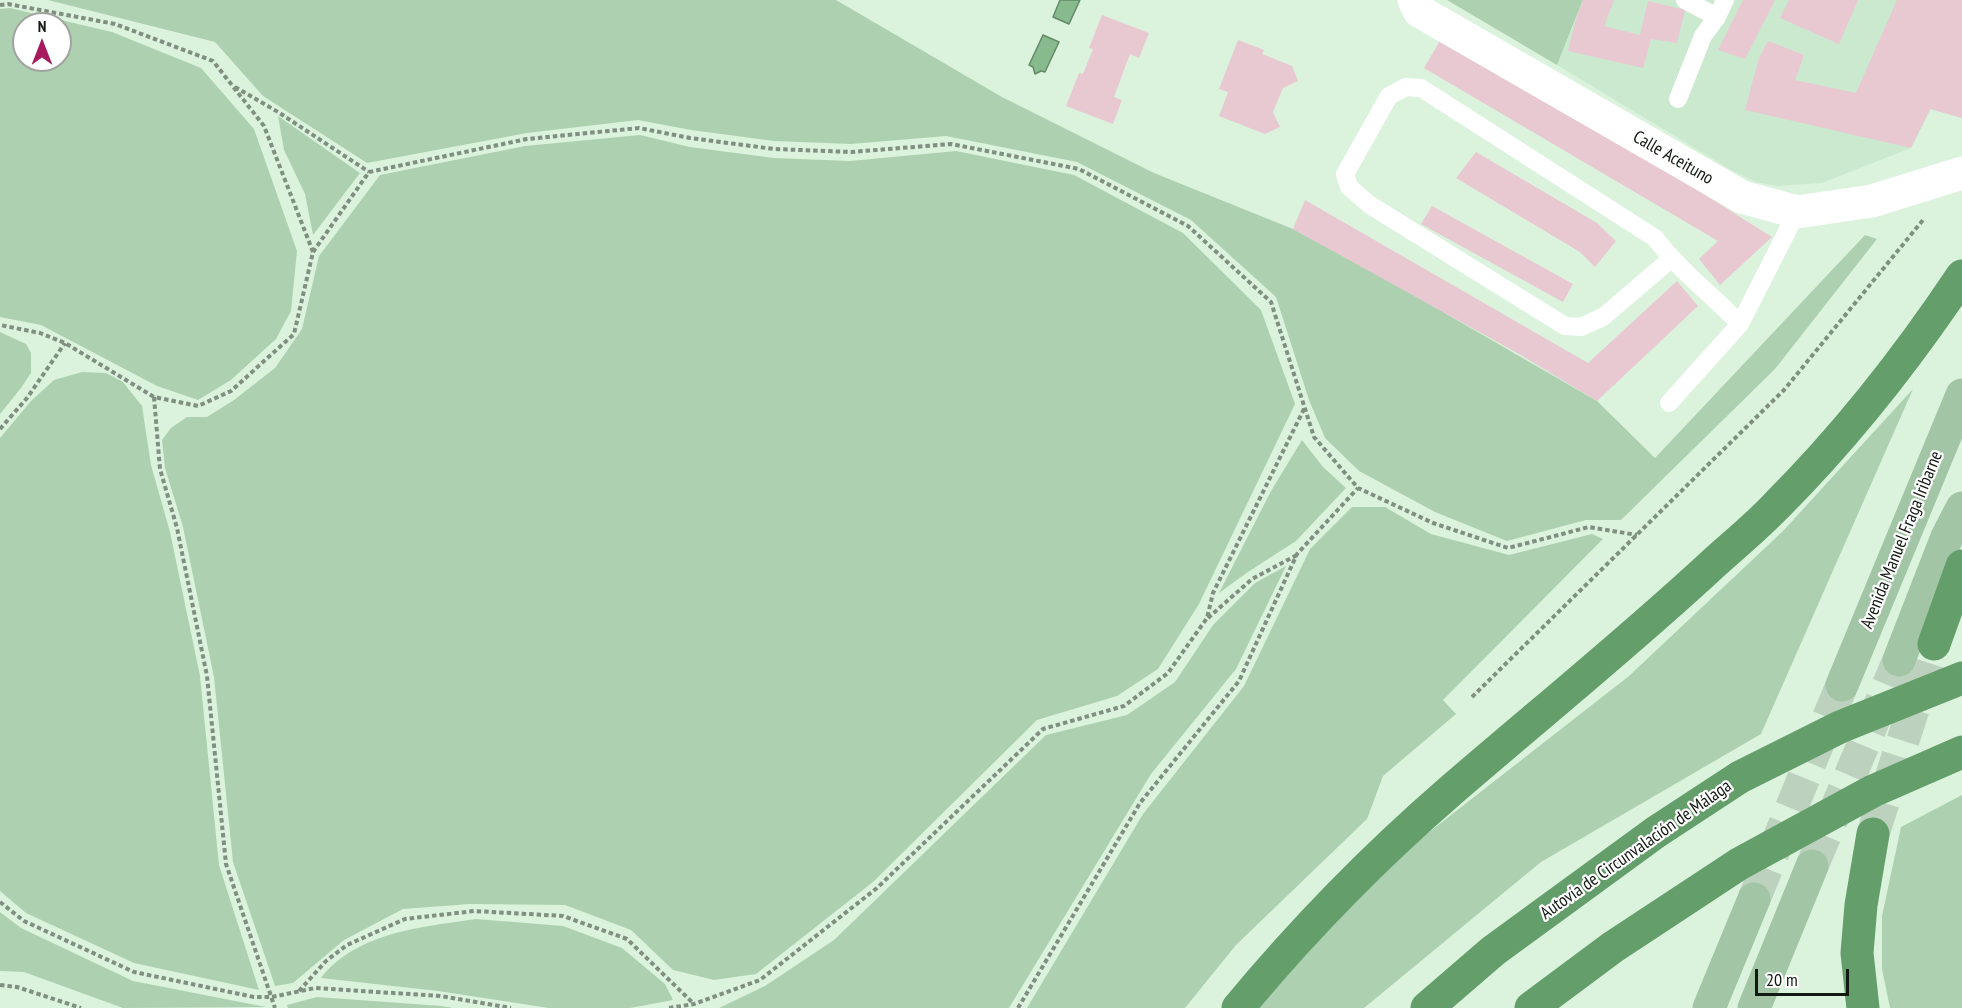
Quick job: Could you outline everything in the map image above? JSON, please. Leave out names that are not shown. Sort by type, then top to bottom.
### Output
[{"type":"highway","points":[[1238,1008],[1284,953],[1356,878],[1447,795],[1664,609],[1776,507],[1857,420],[1919,340],[1962,276]]},
{"type":"highway","points":[[1934,644],[1962,566]]},
{"type":"highway","name":"Autovía de Circunvalación de Málaga","points":[[1427,1008],[1493,951],[1656,832],[1740,777],[1840,727],[1962,678]]},
{"type":"highway","points":[[1531,1008],[1613,947],[1739,864],[1873,791],[1962,752]]},
{"type":"highway","points":[[1863,1008],[1857,953],[1861,905],[1874,834]]},
{"type":"main road","name":"Avenida Manuel Fraga Iribarne","points":[[1842,685],[1962,395]]},
{"type":"main road","points":[[1899,660],[1947,537],[1962,508]]},
{"type":"main road","points":[[1754,1008],[1812,866]]},
{"type":"main road","points":[[1709,1008],[1754,899]]},
{"type":"street","name":"Calle Aceituno","points":[[1414,0],[1419,11],[1742,197],[1797,212],[1872,201],[1962,173]]},
{"type":"lane","points":[[1684,0],[1717,17]]},
{"type":"lane","points":[[1678,99],[1702,36],[1717,17],[1725,0]]},
{"type":"lane","points":[[1671,259],[1604,317],[1581,327],[1565,326],[1370,205],[1349,187],[1345,174],[1389,96],[1406,87],[1421,88],[1655,238],[1671,259],[1713,296],[1740,324]]},
{"type":"lane","points":[[1669,403],[1740,324],[1797,212]]},
{"type":"path","points":[[0,4],[115,24],[213,61],[264,126],[313,252]]},
{"type":"path","points":[[233,86],[278,112],[369,172]]},
{"type":"path","points":[[0,325],[40,333],[65,343],[154,398],[198,406],[231,391],[294,334],[313,252],[369,172],[527,139],[639,128],[690,138],[774,149],[851,152],[951,144],[1079,169],[1188,226],[1271,302],[1314,436],[1358,488],[1433,523],[1508,548],[1589,527],[1637,535]]},
{"type":"path","points":[[1472,697],[1784,390],[1924,218]]},
{"type":"path","points":[[0,429],[27,398],[65,343]]},
{"type":"path","points":[[154,398],[160,469],[177,528],[207,676],[226,864],[275,1008]]},
{"type":"path","points":[[1207,618],[1213,593],[1304,409]]},
{"type":"path","points":[[1018,1008],[1140,803],[1239,681],[1297,554],[1358,488]]},
{"type":"path","points":[[669,1008],[694,1004],[760,980],[877,888],[1043,729],[1124,706],[1168,674],[1207,618],[1252,579],[1297,554]]},
{"type":"path","points":[[0,902],[24,921],[134,972],[254,998],[272,997],[315,988],[440,996],[511,1008]]},
{"type":"path","points":[[298,992],[326,961],[357,941],[405,919],[474,911],[563,916],[627,939],[694,1004]]},
{"type":"path","points":[[0,985],[16,987],[81,1008]]},
{"type":"shaded area","points":[[48,0],[836,0],[1002,97],[1154,173],[1293,229],[1398,286],[1597,401],[1655,458],[1865,235],[1877,239],[1775,369],[1621,520],[1586,520],[1507,541],[1435,512],[1359,471],[1325,438],[1309,400],[1276,297],[1191,220],[1077,162],[946,136],[851,144],[774,141],[638,120],[527,133],[367,163],[263,96],[215,42]]},
{"type":"shaded area","points":[[1060,0],[1080,0],[1069,24],[1053,17]]},
{"type":"shaded area","points":[[1447,0],[1583,0],[1557,65]]},
{"type":"shaded area","points":[[1584,0],[1962,0],[1962,118],[1931,109],[1911,148],[1822,183],[1778,186],[1756,182],[1731,170],[1557,65]]},
{"type":"shaded area","points":[[10,8],[27,12],[12,12],[12,72],[72,72],[72,23],[112,32],[201,68],[254,129],[297,251],[291,311],[276,339],[231,380],[198,400],[157,386],[41,325],[0,317],[0,9]]},
{"type":"shaded area","points":[[1043,35],[1059,42],[1045,72],[1035,74],[1033,67],[1029,65]]},
{"type":"shaded area","points":[[278,116],[360,173],[313,235],[305,194],[284,150]]},
{"type":"shaded area","points":[[640,135],[690,147],[774,158],[850,161],[956,151],[1074,175],[1183,233],[1261,310],[1295,404],[1199,604],[1158,669],[1117,696],[1037,720],[873,882],[756,974],[714,980],[673,970],[631,930],[565,905],[470,904],[403,909],[344,940],[293,983],[275,986],[233,862],[214,677],[183,527],[165,468],[162,440],[171,428],[187,417],[207,417],[234,400],[275,368],[302,329],[319,256],[380,175],[525,146]]},
{"type":"shaded area","points":[[0,332],[26,344],[31,353],[31,373],[0,414]]},
{"type":"shaded area","points":[[82,372],[106,373],[123,382],[142,406],[151,465],[170,532],[200,676],[219,865],[259,990],[134,963],[26,913],[0,891],[0,438],[31,401],[54,380]]},
{"type":"shaded area","points":[[1913,389],[1761,734],[1541,862],[1364,1008],[1258,1008],[1387,865],[1629,676],[1783,531]]},
{"type":"shaded area","points":[[1302,440],[1323,467],[1346,488],[1296,541],[1219,593],[1271,491]]},
{"type":"shaded area","points":[[1352,507],[1385,507],[1431,534],[1509,555],[1592,534],[1603,539],[1443,700],[1456,714],[1383,776],[1367,819],[1236,945],[1185,1008],[1027,1008],[1143,814],[1244,686],[1310,549]]},
{"type":"shaded area","points":[[1286,566],[1236,669],[1151,774],[1009,1008],[719,1008],[765,986],[834,940],[1046,735],[1127,715],[1175,682],[1213,625],[1255,583]]},
{"type":"shaded area","points":[[1962,795],[1962,1008],[1890,1008],[1882,969],[1882,916],[1901,827]]},
{"type":"shaded area","points":[[0,912],[21,928],[133,981],[266,1007],[123,1008],[24,972],[0,971]]},
{"type":"shaded area","points":[[476,919],[563,926],[622,948],[665,984],[673,1000],[630,1008],[549,1008],[438,991],[321,978],[353,950],[372,941],[413,929]]},
{"type":"shaded area","points":[[317,997],[453,1008],[288,1008],[287,1005]]},
{"type":"building","points":[[1583,0],[1614,0],[1604,26],[1640,35],[1648,1],[1685,10],[1677,43],[1651,39],[1643,68],[1568,51]]},
{"type":"building","points":[[1743,0],[1775,0],[1745,59],[1718,50]]},
{"type":"building","points":[[1789,0],[1858,0],[1839,44],[1780,18]]},
{"type":"building","points":[[1897,0],[1962,0],[1962,118],[1930,109],[1911,148],[1745,110],[1759,58],[1768,41],[1804,55],[1795,80],[1856,93]]},
{"type":"building","points":[[1102,15],[1149,33],[1139,58],[1130,54],[1114,97],[1122,100],[1113,124],[1066,106],[1079,73],[1083,74],[1093,49],[1089,48]]},
{"type":"building","points":[[1441,39],[1648,159],[1772,237],[1720,285],[1699,259],[1718,241],[1424,68]]},
{"type":"building","points":[[1238,40],[1264,50],[1262,54],[1292,66],[1298,81],[1283,88],[1273,112],[1280,127],[1265,134],[1219,116],[1228,92],[1219,89]]},
{"type":"building","points":[[1476,152],[1597,223],[1616,241],[1595,267],[1580,252],[1456,178]]},
{"type":"building","points":[[1305,200],[1588,363],[1677,281],[1698,306],[1597,401],[1519,354],[1293,229]]},
{"type":"building","points":[[1432,206],[1573,284],[1563,302],[1421,224]]},
{"type":"tunnel","points":[[1873,834],[1934,644]]},
{"type":"tunnel","points":[[1812,866],[1899,660]]},
{"type":"tunnel","points":[[1754,899],[1842,685]]}]
